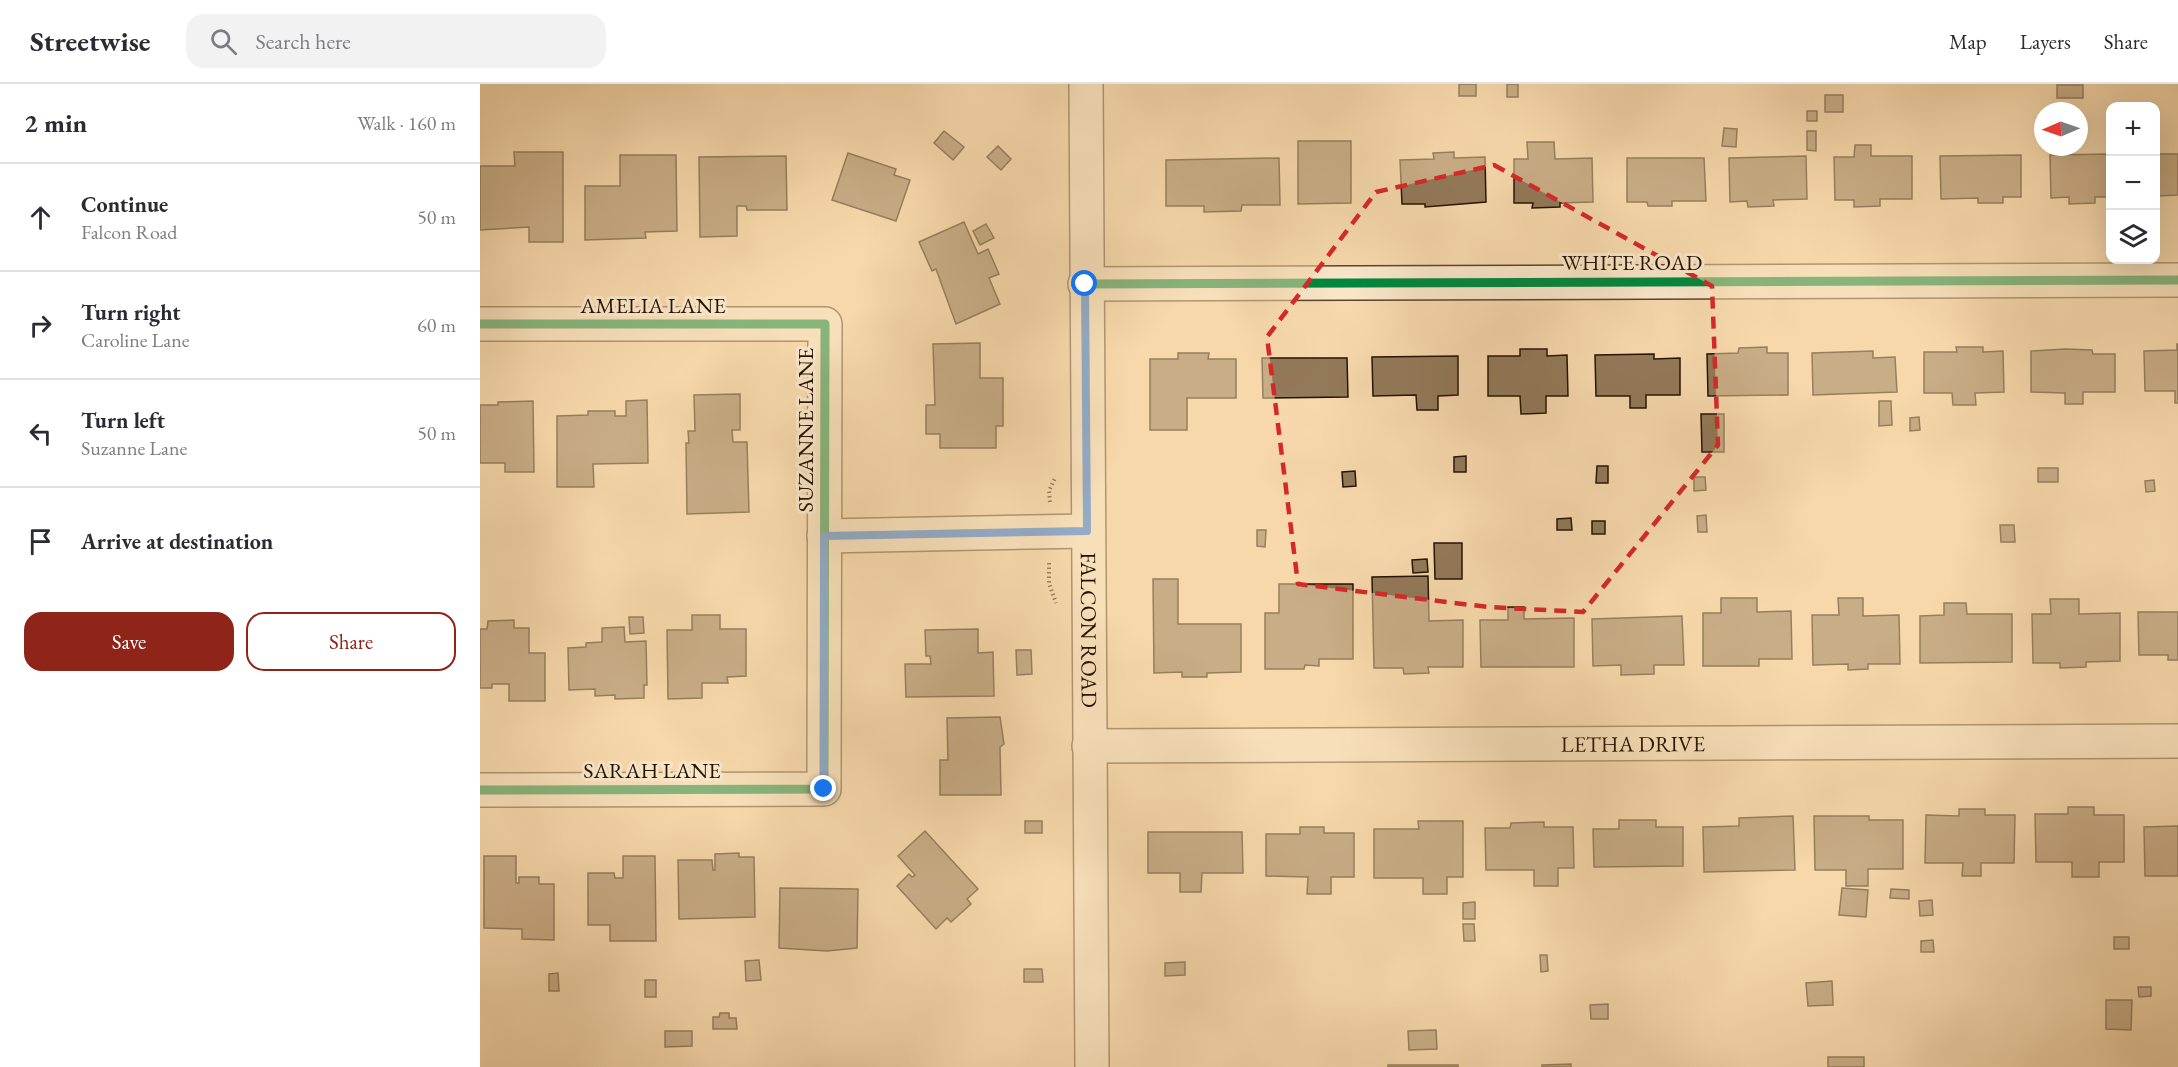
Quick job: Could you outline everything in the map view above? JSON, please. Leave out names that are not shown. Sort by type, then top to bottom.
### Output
[{"type":"street","name":"FALCON ROAD","points":[[1086,84],[1085,284],[1092,1067]]},
{"type":"street","name":"WHITE ROAD","points":[[1085,284],[2178,280]]},
{"type":"street","name":"AMELIA LANE","points":[[480,324],[825,324]]},
{"type":"street","name":"SUZANNE LANE","points":[[824,789],[825,324]]},
{"type":"street","points":[[824,536],[1087,531]]},
{"type":"street","name":"LETHA DRIVE","points":[[1089,746],[2178,741]]},
{"type":"street","name":"SARAH LANE","points":[[480,790],[824,789]]},
{"type":"highlighted area","points":[[1494,165],[1712,286],[1718,445],[1583,612],[1488,607],[1298,584],[1267,337],[1376,192]]},
{"type":"building","points":[[1459,84],[1476,84],[1476,96],[1459,96]]},
{"type":"building","points":[[1507,84],[1518,84],[1518,97],[1507,97]]},
{"type":"building","points":[[2057,85],[2083,85],[2083,98],[2057,98]]},
{"type":"building","points":[[1825,95],[1843,95],[1843,112],[1825,112]]},
{"type":"building","points":[[1807,111],[1817,111],[1817,121],[1807,121]]},
{"type":"building","points":[[1724,128],[1737,129],[1736,147],[1722,146]]},
{"type":"building","points":[[944,131],[964,147],[953,160],[934,143]]},
{"type":"building","points":[[1807,131],[1816,131],[1816,151],[1807,150]]},
{"type":"building","points":[[1298,141],[1351,141],[1351,203],[1298,204]]},
{"type":"building","points":[[1527,142],[1554,142],[1555,159],[1592,158],[1593,202],[1560,203],[1560,207],[1532,208],[1533,203],[1514,203],[1514,159],[1528,159]]},
{"type":"building","points":[[1855,145],[1871,145],[1871,156],[1912,156],[1912,199],[1880,199],[1880,206],[1854,207],[1854,200],[1835,200],[1834,157],[1854,157]]},
{"type":"building","points":[[998,146],[1011,159],[1001,170],[987,157]]},
{"type":"building","points":[[514,152],[563,152],[563,242],[529,242],[529,227],[480,230],[480,166],[515,166]]},
{"type":"building","points":[[1454,152],[1454,158],[1485,157],[1486,202],[1425,207],[1425,204],[1402,204],[1400,160],[1434,159],[1433,153]]},
{"type":"building","points":[[848,153],[896,169],[894,175],[910,180],[896,221],[832,200]]},
{"type":"building","points":[[2106,154],[2106,197],[2095,197],[2095,203],[2069,204],[2069,197],[2051,198],[2050,156]]},
{"type":"building","points":[[2160,154],[2178,154],[2178,195],[2160,196]]},
{"type":"building","points":[[620,155],[676,155],[677,231],[645,232],[646,238],[585,240],[585,186],[620,186]]},
{"type":"building","points":[[2021,155],[2021,197],[2003,197],[2003,203],[1978,203],[1978,198],[1941,199],[1940,156]]},
{"type":"building","points":[[786,156],[787,210],[747,210],[746,206],[737,206],[737,236],[700,237],[699,157]]},
{"type":"building","points":[[1806,156],[1807,199],[1773,200],[1774,206],[1748,207],[1747,201],[1730,202],[1729,158]]},
{"type":"building","points":[[1279,158],[1280,205],[1242,205],[1241,211],[1204,212],[1204,206],[1166,206],[1166,160]]},
{"type":"building","points":[[1627,158],[1704,158],[1706,201],[1672,201],[1672,206],[1648,206],[1647,202],[1627,202]]},
{"type":"building","points":[[964,222],[978,254],[988,249],[999,274],[989,278],[1000,304],[956,324],[936,269],[932,271],[919,242]]},
{"type":"building","points":[[986,224],[994,238],[980,245],[973,231]]},
{"type":"building","points":[[980,343],[980,378],[1003,378],[1003,426],[996,426],[996,448],[940,448],[940,434],[926,434],[926,405],[935,405],[933,344]]},
{"type":"building","points":[[2177,344],[2178,403],[2175,403],[2175,391],[2145,391],[2144,351],[2177,350]]},
{"type":"building","points":[[1767,347],[1767,353],[1788,353],[1788,395],[1708,396],[1707,354],[1738,353],[1739,348]]},
{"type":"building","points":[[1956,347],[1983,347],[1983,352],[2003,351],[2004,392],[1975,393],[1976,405],[1953,405],[1952,393],[1924,393],[1924,352],[1957,352]]},
{"type":"building","points":[[1520,349],[1547,349],[1547,356],[1567,355],[1568,396],[1546,396],[1546,413],[1521,414],[1520,396],[1488,396],[1488,356],[1520,356]]},
{"type":"building","points":[[2092,350],[2093,354],[2115,354],[2115,392],[2083,392],[2083,404],[2065,404],[2065,393],[2031,392],[2031,351]]},
{"type":"building","points":[[1873,351],[1873,358],[1895,357],[1897,392],[1813,395],[1812,353]]},
{"type":"building","points":[[1178,353],[1209,353],[1208,359],[1236,359],[1236,398],[1187,398],[1187,430],[1150,430],[1150,359],[1178,359]]},
{"type":"building","points":[[1654,354],[1654,359],[1680,358],[1680,395],[1646,395],[1646,408],[1630,408],[1630,396],[1596,396],[1595,355]]},
{"type":"building","points":[[1458,356],[1458,395],[1438,396],[1438,410],[1417,410],[1416,395],[1373,396],[1372,357]]},
{"type":"building","points":[[1262,358],[1347,358],[1348,397],[1263,398]]},
{"type":"building","points":[[740,394],[740,430],[732,430],[733,442],[747,442],[749,512],[687,514],[686,443],[689,443],[688,431],[695,431],[694,395]]},
{"type":"building","points":[[647,400],[648,463],[593,464],[594,487],[557,487],[557,416],[588,415],[588,411],[615,411],[615,416],[626,416],[626,401]]},
{"type":"building","points":[[533,401],[534,472],[505,472],[505,463],[480,463],[480,405]]},
{"type":"building","points":[[1879,401],[1891,401],[1892,425],[1879,426]]},
{"type":"building","points":[[1701,414],[1724,414],[1724,452],[1702,452]]},
{"type":"building","points":[[1919,417],[1920,430],[1910,431],[1910,418]]},
{"type":"building","points":[[1466,456],[1466,472],[1454,472],[1454,457]]},
{"type":"building","points":[[1597,466],[1608,466],[1608,483],[1596,483]]},
{"type":"building","points":[[2038,468],[2058,468],[2058,482],[2038,482]]},
{"type":"building","points":[[1355,471],[1356,486],[1343,487],[1342,472]]},
{"type":"building","points":[[1694,477],[1705,477],[1706,490],[1694,491]]},
{"type":"building","points":[[2154,480],[2155,491],[2146,492],[2145,481]]},
{"type":"building","points":[[1706,515],[1707,532],[1698,532],[1697,516]]},
{"type":"building","points":[[1571,518],[1572,530],[1557,530],[1557,519]]},
{"type":"building","points":[[1592,521],[1605,521],[1605,534],[1592,534]]},
{"type":"building","points":[[2000,525],[2014,525],[2015,542],[2001,542]]},
{"type":"building","points":[[1257,530],[1266,530],[1265,547],[1257,546]]},
{"type":"building","points":[[1434,543],[1462,543],[1462,579],[1435,579]]},
{"type":"building","points":[[1427,559],[1428,572],[1413,573],[1412,560]]},
{"type":"building","points":[[1428,576],[1429,621],[1463,620],[1463,667],[1428,667],[1429,673],[1404,674],[1403,668],[1374,668],[1372,577]]},
{"type":"building","points":[[1153,579],[1178,579],[1178,624],[1241,624],[1241,672],[1207,673],[1207,677],[1182,677],[1182,672],[1154,673]]},
{"type":"building","points":[[1279,584],[1353,584],[1353,659],[1319,659],[1319,666],[1305,665],[1304,669],[1265,669],[1265,613],[1279,613]]},
{"type":"building","points":[[1721,598],[1757,598],[1757,612],[1791,611],[1792,659],[1759,659],[1759,666],[1703,666],[1703,613],[1721,613]]},
{"type":"building","points":[[1838,598],[1863,598],[1863,616],[1899,615],[1900,664],[1868,664],[1868,669],[1848,670],[1848,664],[1813,665],[1812,615],[1839,615]]},
{"type":"building","points":[[2050,599],[2079,599],[2079,614],[2120,613],[2120,661],[2086,662],[2086,667],[2060,668],[2060,663],[2033,663],[2032,614],[2051,614]]},
{"type":"building","points":[[1944,603],[1966,603],[1967,614],[2012,614],[2012,662],[1920,663],[1920,616],[1944,615]]},
{"type":"building","points":[[1508,607],[1524,607],[1524,619],[1574,618],[1574,667],[1481,667],[1480,620],[1508,620]]},
{"type":"building","points":[[2138,612],[2178,612],[2178,660],[2168,660],[2168,655],[2139,655]]},
{"type":"building","points":[[692,615],[720,615],[720,629],[746,629],[746,676],[727,677],[728,683],[702,683],[702,698],[668,699],[667,630],[692,630]]},
{"type":"building","points":[[1682,616],[1684,665],[1654,665],[1654,674],[1621,675],[1621,665],[1593,666],[1592,619]]},
{"type":"building","points":[[629,617],[643,617],[644,633],[630,634]]},
{"type":"building","points":[[514,620],[514,628],[529,628],[529,653],[545,653],[545,701],[509,701],[509,684],[492,684],[492,688],[480,688],[480,629],[487,629],[488,621]]},
{"type":"building","points":[[624,627],[625,642],[646,641],[647,685],[644,685],[644,698],[615,699],[615,695],[595,696],[595,689],[569,690],[568,648],[586,647],[586,643],[602,642],[602,628]]},
{"type":"building","points":[[978,629],[978,653],[993,652],[994,696],[906,697],[905,664],[931,664],[930,656],[926,656],[925,630]]},
{"type":"building","points":[[1016,650],[1031,650],[1032,674],[1017,675]]},
{"type":"building","points":[[1000,717],[1004,744],[1000,747],[1001,795],[940,795],[940,760],[948,760],[947,718]]},
{"type":"building","points":[[2068,807],[2094,807],[2094,815],[2124,815],[2124,862],[2099,862],[2099,877],[2072,877],[2072,862],[2036,862],[2035,814],[2068,814]]},
{"type":"building","points":[[1959,809],[1985,809],[1985,815],[2015,815],[2014,863],[1981,863],[1981,876],[1962,876],[1963,863],[1925,863],[1926,815],[1959,816]]},
{"type":"building","points":[[1793,816],[1795,870],[1704,872],[1703,827],[1739,826],[1739,818]]},
{"type":"building","points":[[1814,816],[1869,816],[1869,820],[1903,820],[1903,869],[1868,869],[1868,886],[1846,886],[1846,870],[1815,870]]},
{"type":"building","points":[[1619,820],[1656,820],[1656,827],[1683,827],[1683,866],[1594,867],[1593,829],[1619,829]]},
{"type":"building","points":[[1025,821],[1042,821],[1042,833],[1025,833]]},
{"type":"building","points":[[1418,821],[1463,821],[1463,877],[1447,877],[1447,894],[1423,894],[1423,878],[1374,878],[1374,829],[1419,829]]},
{"type":"building","points":[[1544,822],[1544,827],[1573,827],[1574,868],[1558,868],[1558,886],[1534,886],[1534,870],[1486,870],[1485,828],[1510,828],[1511,823]]},
{"type":"building","points":[[2178,826],[2178,876],[2145,876],[2144,827]]},
{"type":"building","points":[[1300,827],[1324,827],[1324,833],[1354,833],[1354,877],[1331,877],[1331,894],[1307,894],[1308,877],[1266,876],[1266,834],[1300,834]]},
{"type":"building","points":[[925,831],[978,889],[967,899],[971,904],[951,922],[947,918],[936,929],[897,886],[909,874],[912,877],[915,875],[898,856]]},
{"type":"building","points":[[1148,832],[1242,832],[1243,873],[1202,873],[1201,892],[1180,892],[1180,873],[1148,873]]},
{"type":"building","points":[[739,853],[739,857],[754,857],[755,917],[679,919],[678,860],[712,860],[713,870],[715,870],[715,854]]},
{"type":"building","points":[[484,856],[516,856],[516,883],[519,883],[519,877],[539,877],[539,884],[554,884],[554,940],[522,939],[522,929],[484,928]]},
{"type":"building","points":[[623,856],[655,856],[656,941],[610,941],[610,925],[588,925],[588,873],[614,873],[615,878],[623,878]]},
{"type":"building","points":[[780,888],[858,889],[857,948],[827,951],[779,948]]},
{"type":"building","points":[[1842,888],[1868,890],[1866,917],[1839,915]]},
{"type":"building","points":[[1891,889],[1909,890],[1909,899],[1890,898]]},
{"type":"building","points":[[1932,900],[1933,915],[1920,916],[1919,901]]},
{"type":"building","points":[[1475,902],[1475,919],[1463,919],[1463,903]]},
{"type":"building","points":[[1463,924],[1474,924],[1475,941],[1464,941]]},
{"type":"building","points":[[2114,937],[2129,937],[2129,949],[2114,949]]},
{"type":"building","points":[[1933,940],[1934,952],[1921,952],[1921,941]]},
{"type":"building","points":[[1540,955],[1547,955],[1548,971],[1541,972]]},
{"type":"building","points":[[759,960],[761,980],[746,981],[745,961]]},
{"type":"building","points":[[1185,962],[1185,975],[1165,976],[1165,963]]},
{"type":"building","points":[[1024,969],[1042,969],[1043,982],[1024,982]]},
{"type":"building","points":[[558,973],[559,991],[549,991],[549,974]]},
{"type":"building","points":[[645,980],[656,980],[656,997],[645,997]]},
{"type":"building","points":[[1832,981],[1833,1005],[1808,1006],[1806,983]]},
{"type":"building","points":[[2138,987],[2151,987],[2151,996],[2139,997]]},
{"type":"building","points":[[2106,1000],[2132,1000],[2131,1030],[2106,1029]]},
{"type":"building","points":[[1608,1004],[1608,1019],[1591,1019],[1590,1005]]},
{"type":"building","points":[[720,1013],[729,1013],[729,1018],[736,1018],[737,1029],[713,1029],[713,1017],[719,1017]]},
{"type":"building","points":[[1436,1030],[1437,1049],[1409,1050],[1408,1031]]},
{"type":"building","points":[[665,1031],[692,1031],[692,1046],[665,1047]]},
{"type":"building","points":[[1828,1057],[1864,1057],[1864,1067],[1828,1067]]},
{"type":"building","points":[[1571,1064],[1571,1067],[1542,1067],[1542,1065]]},
{"type":"building","points":[[1388,1065],[1458,1065],[1458,1067],[1388,1067]]},
{"type":"cycle path","points":[[1085,284],[2178,280]]},
{"type":"cycle path","points":[[480,324],[825,324],[824,789],[480,790]]},
{"type":"route","points":[[824,789],[824,536],[1087,531],[1085,284]]}]
